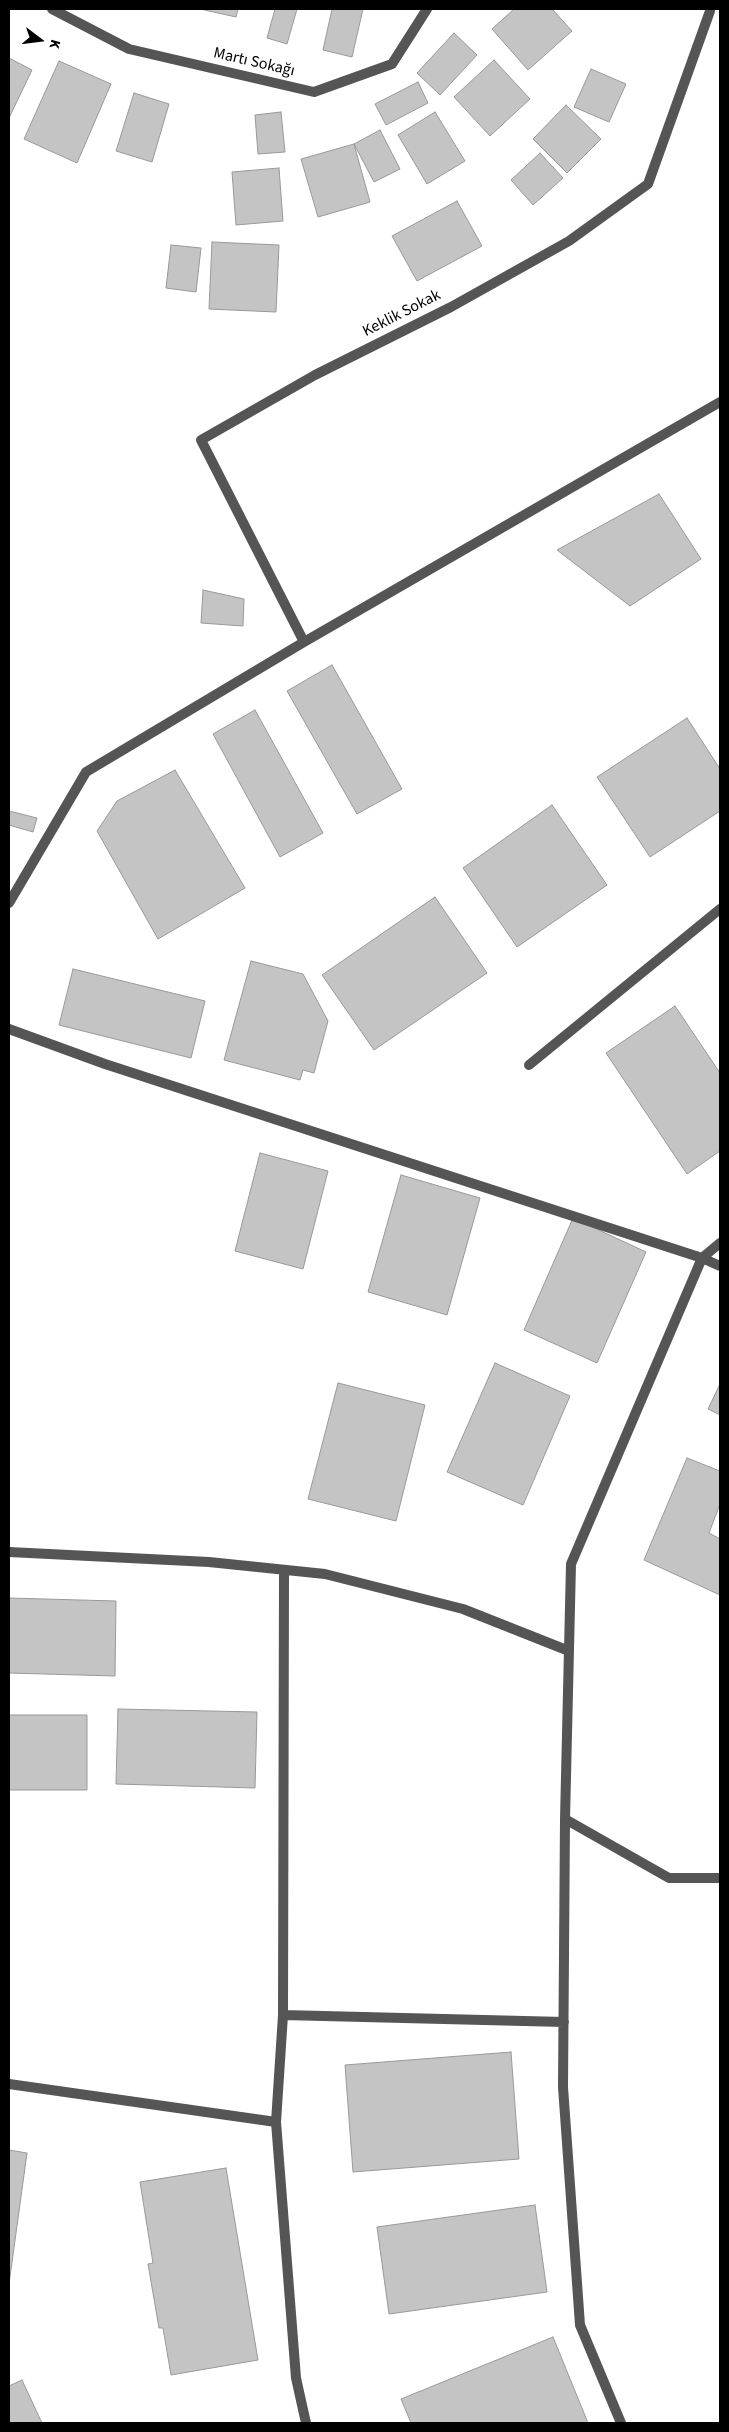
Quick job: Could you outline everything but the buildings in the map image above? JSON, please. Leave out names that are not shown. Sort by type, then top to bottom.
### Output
[{"type":"street","name":"Martı Sokağı","points":[[52,9],[128,50],[314,92],[392,64],[427,9]]},
{"type":"street","points":[[707,10],[720,14]]},
{"type":"street","name":"Keklik Sokak","points":[[304,642],[201,440],[315,375],[451,307],[569,241],[648,184],[707,10]]},
{"type":"street","points":[[9,903],[86,772],[304,642],[720,402]]},
{"type":"street","points":[[529,1065],[720,909]]},
{"type":"street","points":[[9,1029],[105,1064],[702,1258],[720,1266]]},
{"type":"street","points":[[621,2423],[580,2325],[563,2087],[565,1818],[571,1564],[702,1258],[720,1243]]},
{"type":"street","points":[[9,1552],[209,1562],[325,1574],[463,1609],[568,1651]]},
{"type":"street","points":[[284,1570],[283,2016],[276,2122],[296,2378],[306,2423]]},
{"type":"street","points":[[565,1818],[669,1878],[720,1878]]},
{"type":"street","points":[[283,2016],[564,2022]]},
{"type":"street","points":[[9,2084],[276,2122]]}]
